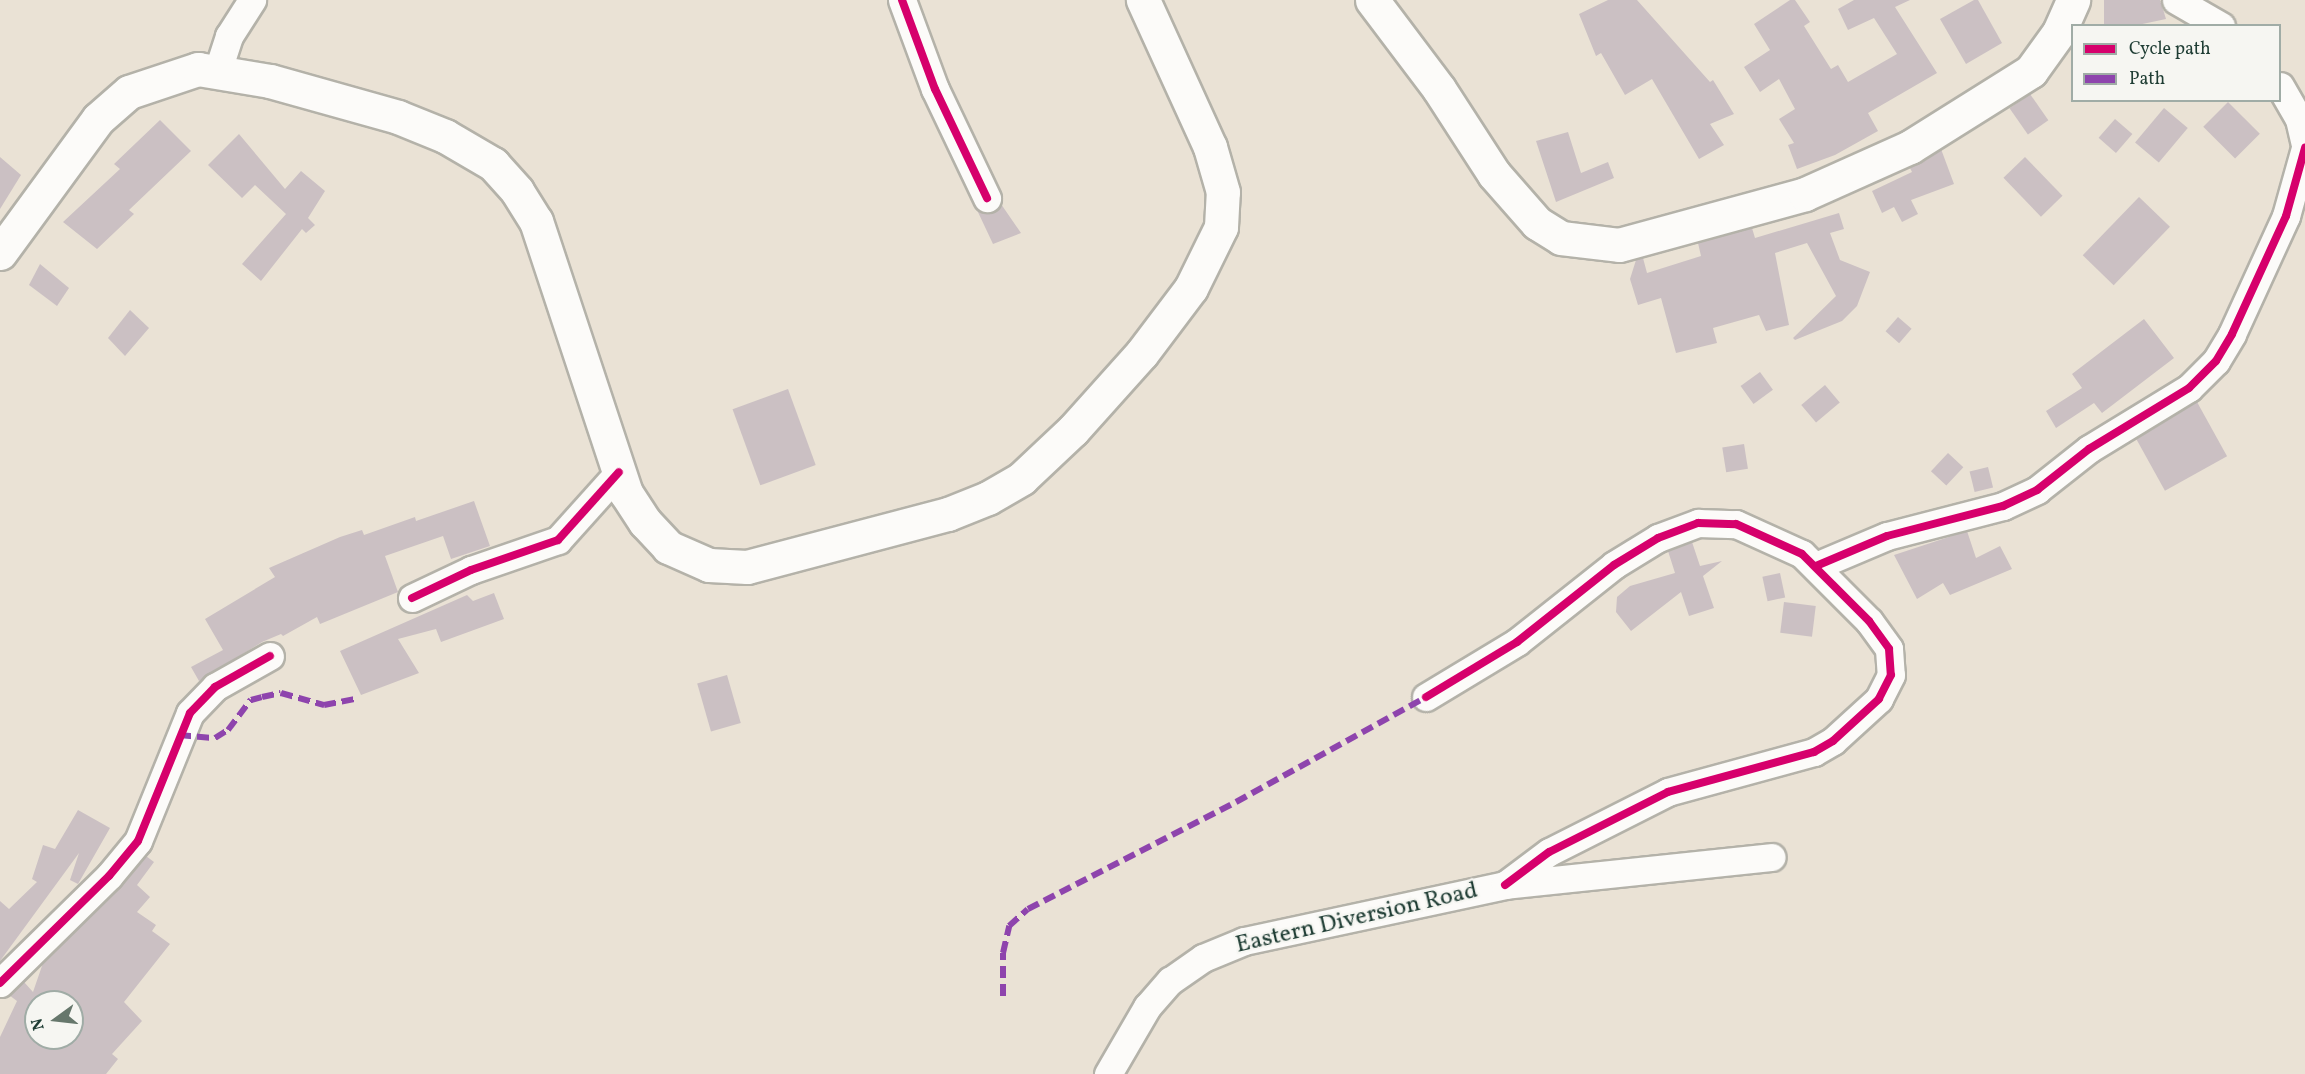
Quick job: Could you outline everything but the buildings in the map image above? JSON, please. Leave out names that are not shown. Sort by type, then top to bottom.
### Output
[{"type":"main road","points":[[0,253],[98,119],[129,92],[198,69],[218,70],[398,117],[445,136],[493,164],[517,191],[536,221],[626,493],[668,547],[709,565],[747,567],[948,514],[988,498],[1022,478],[1073,430],[1142,353],[1191,288],[1221,227],[1223,192],[1210,147],[1143,0]]},
{"type":"main road","points":[[1372,0],[1439,89],[1494,174],[1537,223],[1561,238],[1619,244],[1805,194],[1910,147],[2031,71],[2059,32],[2073,0]]},
{"type":"street","points":[[218,70],[229,36],[252,0]]},
{"type":"street","points":[[902,0],[935,89],[987,198]]},
{"type":"street","points":[[2177,10],[2196,9],[2218,24]]},
{"type":"street","points":[[1816,566],[1887,536],[1977,515],[2037,490],[2089,449],[2189,388],[2216,361],[2232,334],[2286,216],[2305,146],[2299,119],[2281,88]]},
{"type":"street","points":[[412,598],[471,570],[558,540],[619,472]]},
{"type":"street","points":[[1426,697],[1517,642],[1614,565],[1658,538],[1698,523],[1736,524],[1802,554],[1869,621],[1889,649],[1891,675],[1880,699],[1840,736],[1814,752],[1668,792],[1539,858],[1505,885]]},
{"type":"street","points":[[0,983],[109,876],[138,841],[190,713],[215,687],[270,656]]},
{"type":"street","name":"Eastern Diversion Road","points":[[1108,1074],[1147,1007],[1170,981],[1203,958],[1244,941],[1505,885],[1772,857]]},
{"type":"marked path","points":[[179,735],[215,738],[228,730],[251,700],[281,693],[324,705],[355,699]]},
{"type":"marked path","points":[[1003,996],[1003,953],[1009,926],[1028,909],[1236,802],[1426,697]]},
{"type":"cycle path","points":[[902,0],[935,89],[987,198]]},
{"type":"cycle path","points":[[1816,566],[1887,536],[2003,506],[2037,490],[2089,449],[2189,388],[2216,361],[2232,334],[2286,216],[2305,148]]},
{"type":"cycle path","points":[[412,598],[471,570],[558,540],[619,472]]},
{"type":"cycle path","points":[[1426,697],[1517,642],[1614,565],[1658,538],[1698,523],[1736,524],[1802,554],[1869,621],[1889,649],[1891,675],[1879,699],[1833,741],[1814,752],[1668,792],[1549,852],[1505,885]]},
{"type":"cycle path","points":[[0,983],[109,876],[138,841],[190,713],[215,687],[270,656]]}]
